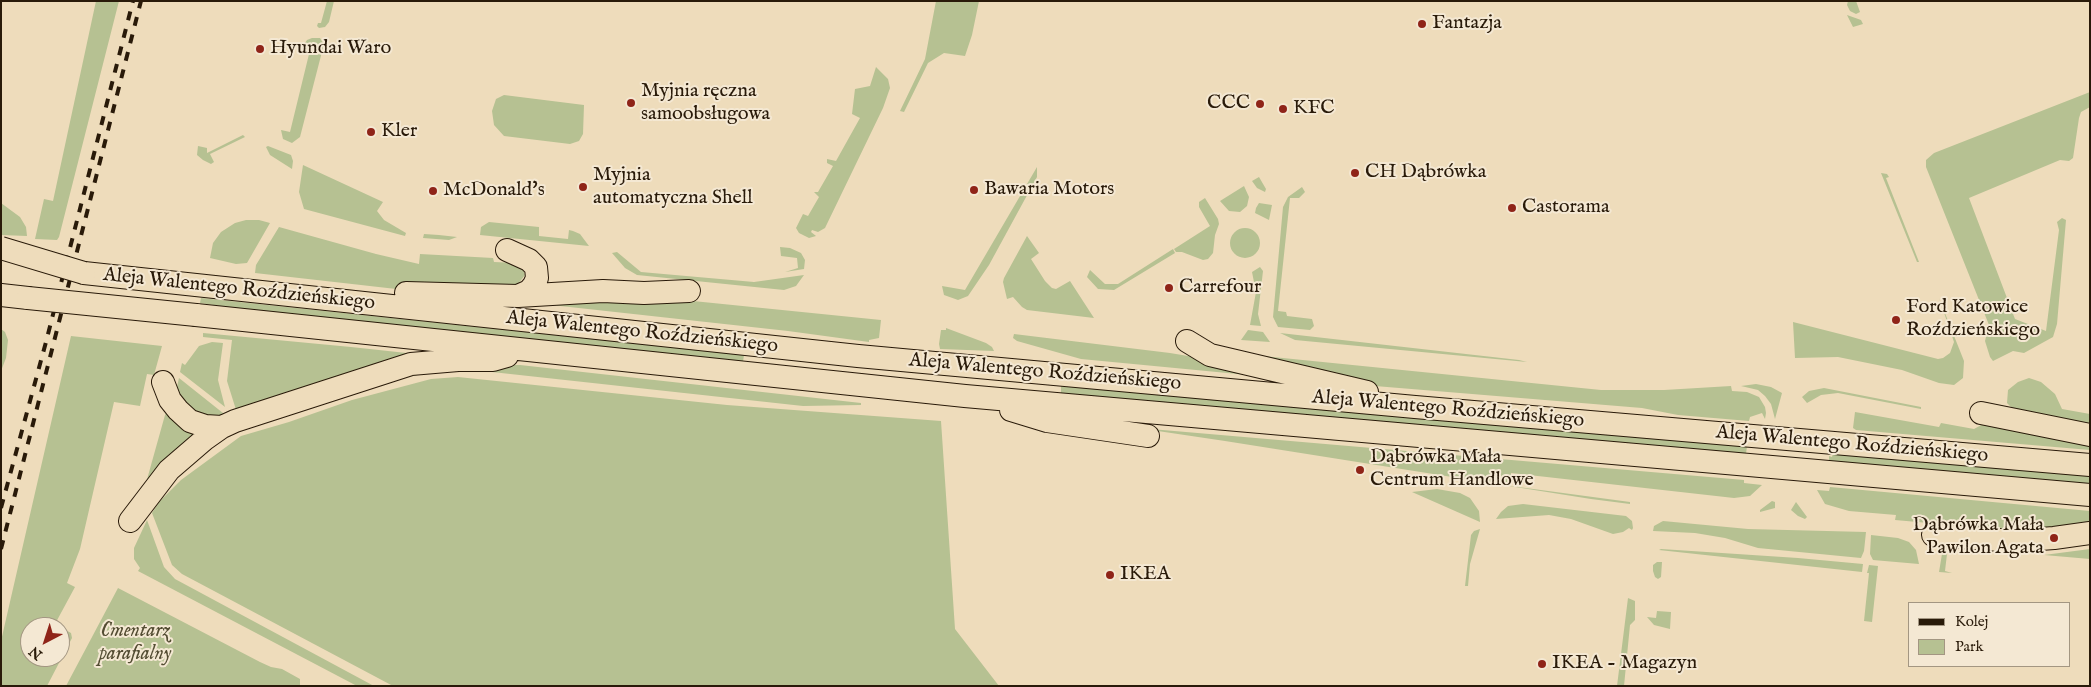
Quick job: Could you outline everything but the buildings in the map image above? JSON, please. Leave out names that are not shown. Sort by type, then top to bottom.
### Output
[{"type":"highway","points":[[1,248],[84,273]]},
{"type":"highway","points":[[507,250],[529,260],[536,267],[537,278],[534,285],[529,291],[518,296]]},
{"type":"highway","name":"Aleja Walentego Roździeńskiego","points":[[1,264],[858,356],[2090,466]]},
{"type":"highway","points":[[273,293],[341,287],[422,295],[518,296],[604,291],[644,293],[688,291]]},
{"type":"highway","name":"Aleja Walentego Roździeńskiego","points":[[1,295],[846,385],[2090,495]]},
{"type":"highway","points":[[1,301],[28,298]]},
{"type":"highway","points":[[1187,341],[1210,355],[1351,387],[1415,407]]},
{"type":"highway","points":[[130,521],[169,470],[188,452],[222,427],[269,409],[411,364],[458,360],[493,360],[529,350]]},
{"type":"highway","points":[[163,382],[170,400],[190,420],[205,426],[222,427]]},
{"type":"highway","points":[[965,396],[1048,421],[1148,436]]},
{"type":"highway","points":[[1981,413],[2090,435]]},
{"type":"highway","points":[[1934,535],[2013,541],[2090,533]]},
{"type":"green space","points":[[96,1],[119,1],[59,237],[57,240],[35,239],[44,199],[53,201]]},
{"type":"green space","points":[[327,1],[334,1],[329,22],[325,27],[319,28],[317,26],[318,23],[321,23]]},
{"type":"green space","points":[[936,1],[979,1],[972,35],[965,56],[944,53],[928,63],[904,112],[900,111],[925,59]]},
{"type":"green space","points":[[1848,1],[1856,1],[1860,12],[1856,14],[1850,11],[1847,5]]},
{"type":"green space","points":[[1847,15],[1861,20],[1863,24],[1853,27]]},
{"type":"green space","points":[[320,38],[324,44],[300,137],[292,143],[283,139],[281,130],[290,132],[310,50],[302,47],[307,40]]},
{"type":"green space","points":[[876,67],[888,79],[890,88],[883,108],[825,228],[818,232],[812,230],[811,232],[816,236],[809,238],[799,233],[796,228],[803,214],[808,216],[819,197],[814,192],[818,192],[833,166],[827,163],[827,159],[836,161],[860,118],[852,114],[855,89],[870,86]]},
{"type":"green space","points":[[2090,92],[2090,107],[2081,112],[2079,118],[2073,158],[2069,161],[2060,160],[1969,198],[2015,319],[2046,331],[2059,230],[2057,222],[2062,218],[2066,220],[2057,324],[2053,337],[2024,353],[2013,351],[1993,361],[1985,341],[1989,325],[1926,167],[1926,160],[1934,153]]},
{"type":"green space","points":[[504,95],[584,105],[583,134],[579,141],[570,144],[504,136],[494,125],[492,111],[496,99]]},
{"type":"green space","points":[[243,135],[245,137],[210,154],[214,162],[211,164],[197,155],[198,146],[207,148],[207,153]]},
{"type":"green space","points":[[268,146],[291,155],[293,161],[292,169],[270,155],[266,147]]},
{"type":"green space","points":[[303,165],[383,202],[377,211],[384,220],[406,233],[405,236],[304,209],[299,192]]},
{"type":"green space","points":[[1037,167],[1037,177],[989,265],[968,296],[958,300],[944,295],[942,286],[965,290]]},
{"type":"green space","points":[[1881,173],[1887,174],[1889,177],[1886,178],[1919,262],[1917,262]]},
{"type":"green space","points":[[1259,177],[1266,189],[1265,192],[1257,188],[1252,181]]},
{"type":"green space","points":[[1244,186],[1249,197],[1247,206],[1240,212],[1229,211],[1220,201]]},
{"type":"green space","points":[[1302,187],[1305,192],[1299,198],[1290,198],[1278,311],[1286,312],[1287,316],[1312,319],[1314,326],[1310,330],[1278,327],[1273,317],[1283,207],[1288,197]]},
{"type":"green space","points":[[1205,198],[1219,224],[1215,235],[1213,253],[1208,259],[1203,260],[1182,252],[1176,252],[1174,249],[1210,226],[1199,207],[1199,202]]},
{"type":"green space","points":[[1,203],[20,217],[26,227],[27,236],[1,235]]},
{"type":"green space","points":[[1259,203],[1272,205],[1269,220],[1255,213]]},
{"type":"green space","points":[[246,220],[259,220],[270,223],[247,263],[236,264],[210,258],[213,243],[221,232],[235,223]]},
{"type":"green space","points":[[489,222],[539,227],[539,236],[568,239],[569,230],[580,234],[589,246],[480,235],[481,227]]},
{"type":"green space","points":[[279,227],[419,264],[420,254],[493,258],[494,262],[517,263],[523,269],[525,275],[518,284],[497,290],[405,290],[255,273],[256,265]]},
{"type":"green space","points":[[1245,228],[1256,232],[1260,243],[1256,254],[1245,258],[1234,254],[1230,243],[1234,232]]},
{"type":"green space","points":[[424,234],[457,237],[449,240],[423,238]]},
{"type":"green space","points":[[1027,236],[1039,253],[1031,259],[1045,281],[1052,288],[1056,289],[1070,281],[1094,318],[1027,310],[1013,297],[1007,299],[1003,282],[1004,278]]},
{"type":"green space","points":[[780,247],[790,248],[801,253],[805,260],[804,269],[785,272],[798,268],[797,258],[781,256]]},
{"type":"green space","points":[[1173,249],[1175,253],[1114,290],[1098,289],[1087,277],[1090,270],[1105,284],[1118,284]]},
{"type":"green space","points":[[617,252],[641,272],[754,282],[804,275],[796,286],[784,290],[637,275],[625,268],[612,253]]},
{"type":"green space","points":[[1260,267],[1263,271],[1258,314],[1261,326],[1250,325],[1256,292],[1252,272]]},
{"type":"green space","points":[[201,298],[744,355],[743,362],[247,310],[200,303]]},
{"type":"green space","points":[[1939,298],[1964,361],[1963,378],[1954,385],[1939,383],[1902,370],[1838,357],[1795,358],[1793,322],[1938,359],[1943,358],[1950,353],[1954,342]]},
{"type":"green space","points":[[506,300],[693,301],[881,320],[879,338],[869,340],[869,342],[788,331]]},
{"type":"green space","points":[[946,328],[986,343],[994,351],[940,349],[941,330],[946,330]]},
{"type":"green space","points":[[1,329],[5,332],[8,340],[6,358],[1,371]]},
{"type":"green space","points":[[1248,330],[1263,332],[1270,342],[1241,340]]},
{"type":"green space","points":[[203,333],[425,355],[237,413],[227,381],[232,340],[203,337]]},
{"type":"green space","points":[[1280,333],[1519,360],[1527,362],[1295,340]]},
{"type":"green space","points":[[1014,334],[1200,358],[1269,377],[1081,359],[1017,341],[1013,338]]},
{"type":"green space","points":[[71,336],[162,346],[154,375],[147,374],[140,406],[114,402],[80,549],[67,583],[75,587],[59,617],[20,617],[20,667],[57,667],[47,686],[1,686],[1,641]]},
{"type":"green space","points":[[212,342],[223,343],[218,380],[225,407],[180,372],[182,363],[185,365],[199,346]]},
{"type":"green space","points":[[1253,355],[1601,390],[1664,390],[1731,386],[1732,391],[1747,392],[1759,397],[1766,413],[1765,419],[1762,413],[1750,417],[1749,421],[1678,415],[1642,408],[1375,386]]},
{"type":"green space","points":[[463,365],[520,365],[861,403],[861,405],[803,406],[492,372],[439,371],[402,378],[243,428],[242,424],[386,378],[418,370]]},
{"type":"green space","points":[[458,377],[727,405],[941,421],[955,629],[999,686],[393,686],[182,574],[172,565],[152,513],[159,502],[181,480],[241,436],[352,400],[431,379]]},
{"type":"green space","points":[[179,378],[228,417],[198,419],[176,391]]},
{"type":"green space","points":[[2029,378],[2041,382],[2055,394],[2062,409],[2090,414],[2090,429],[2013,409],[2007,403],[2008,390],[2018,382]]},
{"type":"green space","points":[[1756,384],[1771,387],[1782,393],[1775,419],[1771,404],[1765,396],[1758,390],[1741,386]]},
{"type":"green space","points":[[1061,386],[1747,446],[1746,454],[1061,395]]},
{"type":"green space","points":[[1824,388],[1921,407],[1921,409],[1838,393],[1821,395],[1807,403],[1802,397],[1809,391]]},
{"type":"green space","points":[[168,408],[203,430],[146,483],[165,415]]},
{"type":"green space","points":[[1855,412],[1939,427],[1941,423],[1974,429],[1985,423],[2090,443],[2090,450],[1856,430],[1853,428]]},
{"type":"green space","points":[[1151,429],[1744,480],[1744,483],[1762,485],[1750,496],[1734,498],[1511,473],[1511,486],[1630,502],[1630,504],[1591,499]]},
{"type":"green space","points":[[1833,453],[2090,476],[2090,484],[1829,461],[1829,456],[1832,457]]},
{"type":"green space","points":[[1830,487],[2090,511],[2090,525],[2039,531],[1895,520],[1896,515],[1849,511],[1825,504],[1817,490],[1829,491]]},
{"type":"green space","points":[[1437,489],[1460,493],[1470,498],[1479,511],[1480,522],[1412,492]]},
{"type":"green space","points":[[1772,501],[1775,502],[1775,508],[1760,512],[1760,510]]},
{"type":"green space","points":[[1796,502],[1807,517],[1805,519],[1791,510]]},
{"type":"green space","points":[[1523,504],[1626,516],[1632,521],[1633,528],[1632,530],[1629,528],[1623,532],[1613,534],[1571,519],[1549,515],[1496,519],[1508,506]]},
{"type":"green space","points":[[147,520],[164,567],[175,579],[374,686],[357,686],[138,571],[140,568],[134,559],[134,548]]},
{"type":"green space","points":[[1663,521],[1748,529],[1866,532],[1864,551],[1861,558],[1758,548],[1725,538],[1695,533],[1653,531],[1654,526]]},
{"type":"green space","points":[[1480,529],[1470,564],[1468,586],[1465,586],[1471,535],[1474,531]]},
{"type":"green space","points":[[1871,535],[1898,538],[1909,542],[1916,550],[1919,564],[1873,560],[1870,554]]},
{"type":"green space","points":[[1950,545],[1972,547],[1949,549],[1945,571],[1952,573],[1939,572],[1942,554]]},
{"type":"green space","points":[[2090,549],[2090,559],[2044,555]]},
{"type":"green space","points":[[1659,550],[1863,564],[1862,572]]},
{"type":"green space","points":[[1657,562],[1662,562],[1661,577],[1658,579],[1653,571],[1653,565]]},
{"type":"green space","points":[[1869,565],[1878,566],[1872,622],[1864,621]]},
{"type":"green space","name":"Cmentarz parafialny","points":[[118,588],[260,662],[282,669],[300,679],[300,686],[66,686]]},
{"type":"green space","points":[[1628,598],[1635,601],[1635,620],[1630,625],[1624,686],[1617,686]]},
{"type":"green space","points":[[1657,611],[1671,612],[1670,629],[1654,625],[1647,617],[1656,618]]},
{"type":"railway","points":[[1,508],[46,342],[133,1]]},
{"type":"railway","points":[[1,549],[141,1]]},
{"type":"place","name":"Fantazja","points":[[1422,24]]},
{"type":"place","name":"Hyundai Waro","points":[[260,49]]},
{"type":"place","name":"Myjnia ręczna samoobsługowa","points":[[631,103]]},
{"type":"place","name":"CCC","points":[[1260,104]]},
{"type":"place","name":"KFC","points":[[1283,109]]},
{"type":"place","name":"Kler","points":[[371,132]]},
{"type":"place","name":"CH Dąbrówka","points":[[1355,173]]},
{"type":"place","name":"Myjnia automatyczna Shell","points":[[583,187]]},
{"type":"place","name":"Bawaria Motors","points":[[974,190]]},
{"type":"place","name":"McDonald's","points":[[433,191]]},
{"type":"place","name":"Castorama","points":[[1512,208]]},
{"type":"place","name":"Carrefour","points":[[1169,288]]},
{"type":"place","name":"Ford Katowice Roździeńskiego","points":[[1896,320]]},
{"type":"place","name":"Dąbrówka Mała Centrum Handlowe","points":[[1360,470]]},
{"type":"place","name":"Dąbrówka Mała Pawilon Agata","points":[[2054,538]]},
{"type":"place","name":"IKEA","points":[[1110,575]]},
{"type":"place","name":"IKEA - Magazyn","points":[[1542,664]]}]
